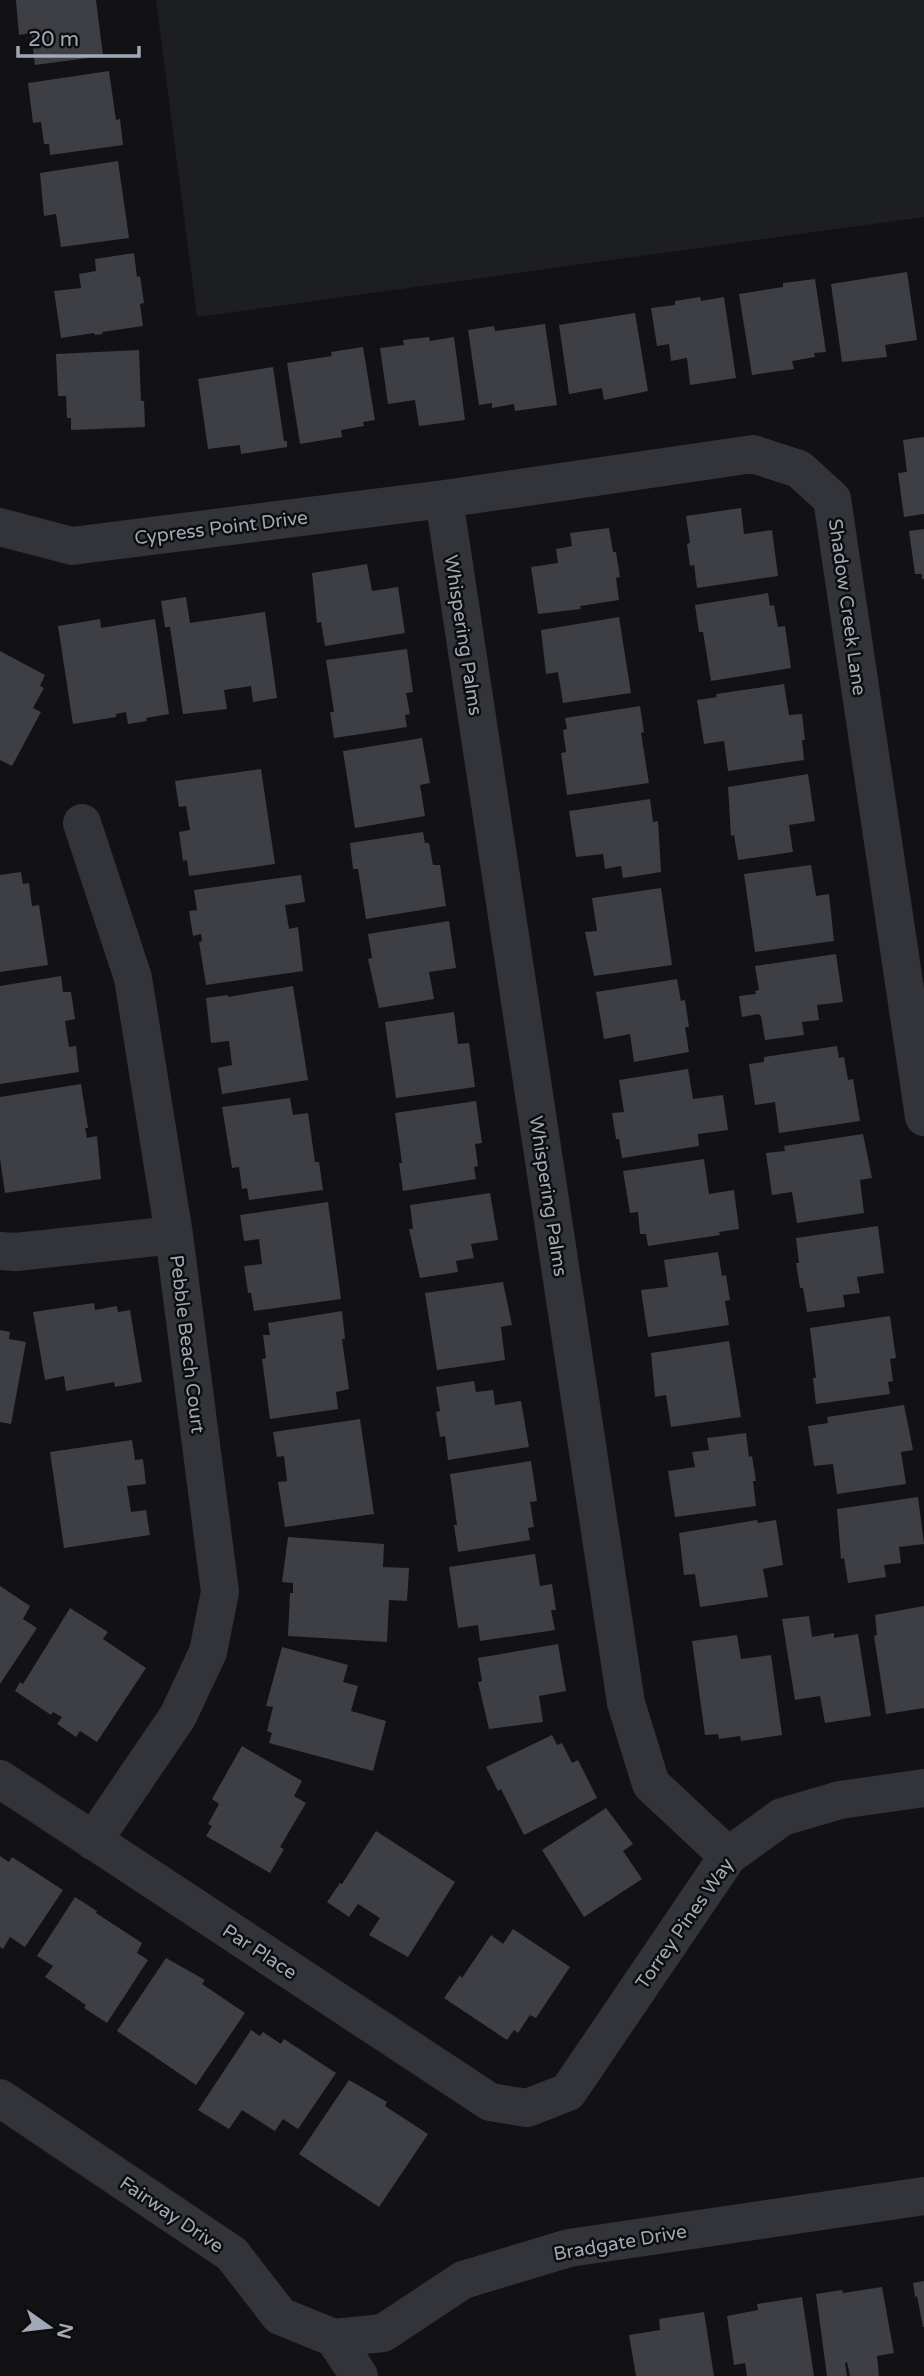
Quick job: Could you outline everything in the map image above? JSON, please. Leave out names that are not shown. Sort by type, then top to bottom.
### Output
[{"type":"street","name":"Shadow Creek Lane","points":[[443,499],[753,454],[799,469],[832,499],[924,1117]]},
{"type":"street","name":"Cypress Point Drive","points":[[0,527],[72,546],[443,499]]},
{"type":"street","name":"Whispering Palms","points":[[443,499],[626,1703],[651,1784],[728,1856]]},
{"type":"street","name":"Pebble Beach Court","points":[[82,823],[133,978],[174,1235],[220,1592],[208,1652],[178,1716],[93,1840]]},
{"type":"street","points":[[0,1251],[16,1252],[174,1235]]},
{"type":"street","name":"Par Place","points":[[0,1779],[490,2102],[527,2108]]},
{"type":"street","name":"Torrey Pines Way","points":[[527,2108],[568,2092],[728,1856],[782,1817],[840,1800],[924,1788]]},
{"type":"street","name":"Fairway Drive","points":[[0,2098],[232,2254],[280,2316],[334,2338]]},
{"type":"street","name":"Bradgate Drive","points":[[334,2338],[383,2333],[463,2280],[569,2248],[924,2196]]},
{"type":"street","points":[[334,2338],[359,2376]]},
{"type":"shaded area","points":[[156,0],[924,0],[924,217],[197,317]]},
{"type":"building","points":[[16,0],[96,0],[103,56],[35,65],[31,33],[19,35]]},
{"type":"building","points":[[109,71],[116,120],[120,119],[123,145],[50,155],[49,144],[44,144],[41,122],[33,123],[28,83]]},
{"type":"building","points":[[118,161],[129,238],[61,247],[56,214],[44,216],[40,173]]},
{"type":"building","points":[[134,253],[144,303],[140,304],[143,326],[102,332],[103,334],[61,338],[54,291],[81,288],[79,274],[96,271],[95,259]]},
{"type":"building","points":[[907,272],[917,340],[885,345],[887,357],[842,362],[831,284]]},
{"type":"building","points":[[815,279],[826,352],[814,353],[815,357],[792,361],[794,369],[752,375],[739,294],[783,287],[783,283]]},
{"type":"building","points":[[700,297],[701,301],[724,297],[736,378],[690,385],[687,358],[671,361],[669,344],[657,346],[651,308],[675,305],[675,301]]},
{"type":"building","points":[[635,313],[648,391],[604,400],[602,388],[569,394],[559,325]]},
{"type":"building","points":[[545,324],[557,405],[515,411],[514,404],[492,408],[492,403],[479,405],[468,330],[494,326],[495,331]]},
{"type":"building","points":[[429,337],[430,341],[454,337],[465,420],[419,426],[415,400],[388,404],[380,348],[404,345],[403,340]]},
{"type":"building","points":[[363,347],[375,420],[363,422],[364,426],[341,430],[342,437],[300,444],[287,363],[332,356],[331,352]]},
{"type":"building","points":[[139,350],[145,427],[71,430],[71,418],[67,418],[66,396],[58,396],[56,354]]},
{"type":"building","points":[[273,367],[287,447],[241,454],[240,445],[208,449],[198,379]]},
{"type":"building","points":[[924,437],[924,514],[904,517],[898,473],[907,472],[903,440]]},
{"type":"building","points":[[741,508],[744,534],[772,530],[778,576],[697,588],[694,565],[690,566],[686,516]]},
{"type":"building","points":[[609,528],[620,577],[616,578],[619,600],[580,606],[581,609],[538,614],[531,567],[558,563],[556,549],[572,546],[570,533]]},
{"type":"building","points":[[924,529],[922,579],[922,574],[915,574],[909,531]]},
{"type":"building","points":[[367,564],[372,591],[398,587],[405,633],[325,646],[321,622],[317,623],[312,573]]},
{"type":"building","points":[[768,593],[770,606],[774,605],[778,627],[785,626],[791,668],[711,681],[703,632],[699,632],[695,605]]},
{"type":"building","points":[[186,597],[190,623],[265,612],[277,698],[253,702],[251,686],[224,690],[227,709],[183,714],[170,627],[165,627],[161,601]]},
{"type":"building","points":[[619,617],[631,693],[563,703],[558,672],[546,674],[541,630]]},
{"type":"building","points":[[100,619],[101,628],[155,619],[169,714],[128,724],[126,712],[116,714],[116,717],[73,724],[58,626]]},
{"type":"building","points":[[407,649],[413,692],[406,693],[410,714],[405,715],[407,727],[334,738],[330,712],[334,712],[326,660]]},
{"type":"building","points":[[0,651],[45,675],[40,686],[44,688],[33,708],[41,712],[12,766],[0,760]]},
{"type":"building","points":[[784,684],[789,715],[802,714],[804,760],[728,771],[724,741],[704,744],[697,700],[717,697],[716,694]]},
{"type":"building","points":[[640,706],[644,732],[641,733],[649,783],[567,795],[561,753],[566,752],[563,730],[567,729],[565,718]]},
{"type":"building","points":[[422,738],[430,783],[420,785],[425,816],[355,828],[343,751]]},
{"type":"building","points":[[261,769],[275,864],[189,876],[187,860],[183,861],[179,832],[190,830],[186,806],[179,807],[175,781]]},
{"type":"building","points":[[808,774],[815,821],[789,825],[793,852],[738,860],[734,835],[731,836],[728,787]]},
{"type":"building","points":[[650,799],[653,822],[658,821],[661,872],[623,878],[621,866],[605,869],[603,854],[576,857],[569,811]]},
{"type":"building","points":[[423,832],[425,843],[429,843],[433,865],[440,865],[446,906],[366,919],[358,869],[353,869],[350,843]]},
{"type":"building","points":[[811,865],[816,896],[829,894],[834,941],[755,952],[744,874]]},
{"type":"building","points":[[21,872],[23,884],[29,883],[32,906],[39,905],[48,965],[0,972],[0,875]]},
{"type":"building","points":[[301,875],[305,902],[285,905],[289,929],[298,927],[303,971],[206,985],[199,942],[202,941],[201,934],[193,936],[189,911],[197,910],[194,890]]},
{"type":"building","points":[[661,888],[672,965],[594,976],[585,932],[597,931],[592,898]]},
{"type":"building","points":[[449,921],[456,968],[429,972],[434,999],[379,1008],[368,959],[372,958],[368,934]]},
{"type":"building","points":[[836,954],[843,1002],[817,1005],[819,1020],[802,1022],[804,1035],[765,1040],[761,1016],[758,1014],[742,1017],[739,996],[756,994],[755,991],[759,990],[755,966]]},
{"type":"building","points":[[61,976],[63,992],[71,992],[75,1019],[65,1021],[69,1047],[76,1046],[79,1072],[0,1084],[0,986]]},
{"type":"building","points":[[677,979],[681,1001],[685,1000],[689,1052],[634,1062],[630,1034],[604,1039],[596,992]]},
{"type":"building","points":[[293,986],[308,1080],[222,1094],[218,1068],[232,1065],[229,1041],[211,1043],[206,998]]},
{"type":"building","points":[[454,1012],[458,1044],[469,1043],[475,1087],[396,1098],[385,1022]]},
{"type":"building","points":[[837,1046],[839,1058],[844,1057],[848,1080],[853,1079],[860,1121],[779,1133],[775,1102],[755,1105],[749,1064],[764,1062],[764,1057]]},
{"type":"building","points":[[688,1069],[693,1099],[723,1095],[728,1130],[698,1134],[699,1146],[622,1158],[612,1113],[624,1112],[619,1080]]},
{"type":"building","points":[[81,1084],[87,1138],[97,1136],[101,1179],[5,1193],[0,1159],[0,1097]]},
{"type":"building","points":[[290,1098],[293,1115],[308,1113],[315,1162],[319,1162],[323,1190],[249,1200],[247,1188],[242,1189],[239,1167],[232,1168],[222,1107]]},
{"type":"building","points":[[476,1101],[482,1143],[475,1144],[478,1166],[474,1167],[476,1179],[403,1191],[395,1113]]},
{"type":"building","points":[[863,1134],[872,1178],[860,1180],[864,1213],[797,1223],[792,1192],[772,1195],[766,1153],[785,1151],[784,1146]]},
{"type":"building","points":[[704,1159],[709,1194],[734,1190],[739,1229],[719,1232],[720,1235],[648,1246],[646,1234],[640,1234],[638,1212],[630,1213],[623,1171]]},
{"type":"building","points":[[490,1193],[498,1240],[471,1244],[474,1258],[456,1261],[458,1272],[420,1278],[409,1229],[413,1229],[410,1205]]},
{"type":"building","points":[[328,1202],[341,1299],[254,1311],[244,1266],[262,1264],[259,1239],[244,1241],[240,1215]]},
{"type":"building","points":[[878,1226],[884,1273],[857,1277],[860,1293],[843,1295],[845,1307],[807,1312],[796,1263],[799,1263],[796,1238]]},
{"type":"building","points":[[718,1252],[722,1276],[726,1275],[730,1300],[725,1301],[729,1325],[648,1337],[641,1290],[668,1287],[664,1260]]},
{"type":"building","points":[[503,1282],[512,1325],[501,1327],[505,1360],[437,1370],[425,1293]]},
{"type":"building","points":[[94,1303],[95,1310],[117,1306],[118,1312],[130,1310],[142,1382],[115,1387],[114,1382],[66,1391],[64,1376],[45,1380],[33,1312]]},
{"type":"building","points":[[342,1311],[345,1339],[342,1339],[349,1389],[336,1392],[338,1409],[270,1419],[262,1359],[266,1358],[263,1335],[270,1335],[268,1323]]},
{"type":"building","points":[[890,1316],[896,1358],[890,1359],[893,1381],[888,1382],[890,1394],[816,1404],[810,1328]]},
{"type":"building","points":[[0,1330],[10,1332],[9,1339],[26,1342],[11,1424],[0,1422]]},
{"type":"building","points":[[729,1341],[741,1417],[671,1427],[666,1395],[655,1397],[651,1353]]},
{"type":"building","points":[[474,1381],[476,1392],[493,1390],[495,1405],[521,1401],[529,1447],[448,1460],[445,1436],[440,1437],[436,1387]]},
{"type":"building","points":[[904,1405],[913,1450],[901,1452],[906,1484],[837,1494],[833,1464],[814,1466],[808,1426],[828,1423],[827,1417]]},
{"type":"building","points":[[360,1419],[374,1514],[285,1527],[278,1482],[287,1481],[284,1456],[277,1457],[273,1432]]},
{"type":"building","points":[[746,1433],[756,1481],[753,1481],[756,1506],[675,1517],[668,1471],[695,1467],[692,1452],[709,1450],[707,1438]]},
{"type":"building","points":[[132,1440],[135,1460],[143,1459],[146,1484],[127,1486],[131,1512],[146,1510],[150,1535],[64,1548],[50,1452]]},
{"type":"building","points":[[531,1461],[537,1501],[530,1502],[534,1527],[528,1528],[530,1540],[458,1552],[450,1474]]},
{"type":"building","points":[[918,1497],[924,1544],[899,1547],[901,1563],[884,1565],[886,1577],[848,1583],[844,1558],[841,1559],[837,1509]]},
{"type":"building","points":[[757,1520],[758,1523],[776,1520],[783,1565],[763,1569],[768,1597],[700,1607],[695,1574],[684,1575],[679,1533]]},
{"type":"building","points":[[288,1537],[384,1544],[383,1567],[409,1568],[407,1601],[389,1600],[387,1642],[288,1636],[293,1583],[282,1582]]},
{"type":"building","points":[[535,1554],[540,1586],[552,1584],[556,1610],[551,1610],[555,1630],[480,1641],[478,1625],[458,1628],[449,1567]]},
{"type":"building","points":[[0,1586],[30,1606],[23,1619],[37,1628],[0,1684]]},
{"type":"building","points":[[924,1606],[924,1708],[886,1714],[874,1636],[877,1635],[875,1615]]},
{"type":"building","points":[[70,1608],[108,1632],[103,1639],[146,1668],[97,1742],[80,1731],[76,1737],[57,1724],[62,1717],[53,1712],[51,1715],[15,1691],[20,1682],[23,1684]]},
{"type":"building","points":[[809,1616],[812,1637],[834,1633],[834,1638],[858,1634],[871,1716],[825,1723],[820,1696],[795,1700],[782,1619]]},
{"type":"building","points":[[737,1635],[741,1659],[771,1655],[782,1735],[741,1741],[740,1736],[719,1739],[718,1734],[705,1735],[692,1641]]},
{"type":"building","points":[[558,1644],[566,1691],[539,1696],[543,1722],[489,1729],[478,1682],[482,1681],[478,1658]]},
{"type":"building","points":[[282,1647],[348,1665],[343,1682],[358,1686],[351,1711],[386,1721],[373,1771],[269,1743],[272,1733],[267,1731],[273,1707],[266,1706]]},
{"type":"building","points":[[552,1735],[557,1745],[562,1743],[572,1763],[578,1760],[597,1798],[524,1835],[501,1789],[498,1791],[486,1767]]},
{"type":"building","points":[[242,1746],[302,1781],[294,1796],[306,1803],[280,1847],[284,1849],[270,1873],[206,1836],[212,1826],[208,1824],[219,1804],[212,1799]]},
{"type":"building","points":[[606,1808],[633,1844],[623,1851],[642,1879],[584,1917],[542,1850]]},
{"type":"building","points":[[376,1831],[455,1882],[408,1957],[369,1935],[380,1918],[358,1904],[349,1917],[327,1902],[340,1883],[342,1884]]},
{"type":"building","points":[[0,1856],[9,1862],[12,1857],[63,1890],[25,1947],[10,1937],[3,1949],[0,1947]]},
{"type":"building","points":[[75,1897],[142,1943],[137,1953],[148,1960],[107,2023],[45,1977],[53,1966],[37,1956]]},
{"type":"building","points":[[513,1929],[570,1967],[536,2018],[530,2015],[518,2033],[514,2030],[507,2040],[444,1998],[460,1975],[462,1978],[491,1935],[503,1944]]},
{"type":"building","points":[[166,1958],[205,1980],[202,1984],[245,2013],[196,2085],[117,2031]]},
{"type":"building","points":[[251,2030],[260,2036],[263,2032],[281,2044],[284,2039],[336,2073],[298,2129],[283,2119],[275,2131],[242,2110],[229,2129],[198,2110]]},
{"type":"building","points":[[349,2080],[387,2102],[385,2106],[428,2134],[379,2207],[299,2154]]},
{"type":"building","points":[[924,2281],[924,2327],[923,2327],[913,2283]]},
{"type":"building","points":[[882,2287],[894,2353],[877,2356],[879,2376],[850,2376],[847,2362],[847,2376],[827,2376],[816,2294]]},
{"type":"building","points":[[802,2297],[814,2376],[747,2376],[745,2363],[734,2365],[727,2316],[758,2310],[757,2304]]},
{"type":"building","points":[[704,2312],[714,2376],[636,2376],[629,2335],[660,2330],[659,2319]]}]
